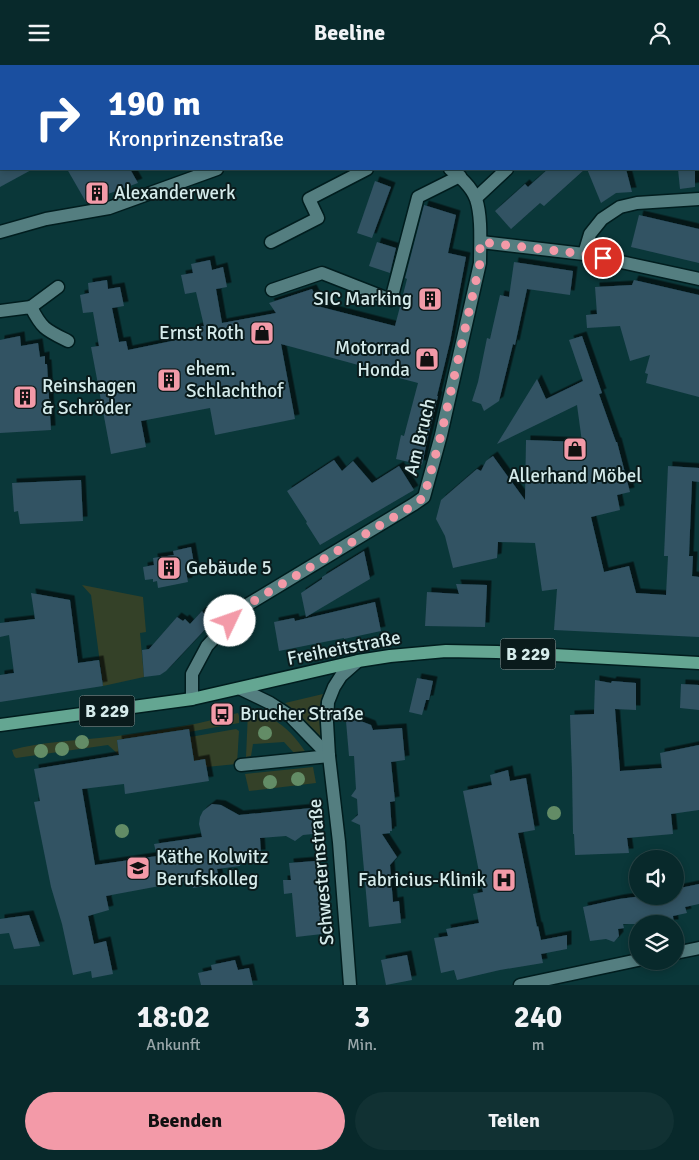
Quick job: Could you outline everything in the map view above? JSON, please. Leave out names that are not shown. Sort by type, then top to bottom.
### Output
[{"type":"main road","name":"Freiheitstraße","points":[[0,725],[192,699],[358,661],[446,651],[699,663]]},
{"type":"street","points":[[0,232],[46,219],[109,208],[215,170]]},
{"type":"street","points":[[271,242],[318,218],[309,199],[365,170]]},
{"type":"street","points":[[476,198],[506,170]]},
{"type":"street","points":[[272,289],[322,273],[391,300],[418,197],[455,173]]},
{"type":"street","name":"Am Bruch","points":[[192,699],[192,673],[207,646],[242,608],[414,505],[424,497],[441,435],[480,263],[479,216],[476,198],[466,183],[455,173]]},
{"type":"street","points":[[584,254],[590,234],[602,219],[620,207],[637,203],[699,199]]},
{"type":"street","points":[[480,242],[584,254],[699,279]]},
{"type":"street","points":[[0,311],[31,307],[58,287]]},
{"type":"street","points":[[31,307],[37,320],[46,330],[68,341]]},
{"type":"street","name":"Schwesternstraße","points":[[350,985],[327,722],[328,703],[334,687],[341,676],[358,661]]},
{"type":"street","points":[[241,689],[270,703],[290,717],[329,755]]},
{"type":"street","points":[[241,765],[329,755]]},
{"type":"street","points":[[684,951],[699,948]]},
{"type":"street","points":[[520,985],[629,963]]},
{"type":"green space","points":[[82,585],[143,597],[146,632],[140,633],[144,677],[103,686],[91,595]]},
{"type":"green space","points":[[323,694],[319,719],[320,736],[298,713],[285,703]]},
{"type":"green space","points":[[248,712],[266,717],[282,725],[306,753],[294,753],[284,742],[253,744],[251,756],[246,757]]},
{"type":"green space","points":[[238,713],[239,723],[189,732],[188,729],[117,740],[119,755],[108,745],[16,758],[12,750],[44,743],[156,731],[212,720],[214,725],[227,722],[225,716]]},
{"type":"green space","points":[[236,729],[239,731],[237,764],[206,767],[194,761],[190,737]]},
{"type":"green space","points":[[313,767],[316,783],[249,791],[245,774]]},
{"type":"building","points":[[0,170],[31,170],[0,187]]},
{"type":"building","name":"Alexanderwerk","points":[[68,170],[131,170],[138,183],[86,202]]},
{"type":"building","points":[[547,170],[584,170],[544,206],[540,203],[511,229],[495,211],[525,184],[528,187]]},
{"type":"building","points":[[587,170],[626,170],[632,192],[616,193],[601,203]]},
{"type":"building","points":[[678,170],[695,170],[695,187],[680,189]]},
{"type":"building","points":[[375,181],[391,187],[372,238],[357,233]]},
{"type":"building","points":[[424,205],[456,215],[448,253],[466,257],[450,342],[422,465],[396,459],[401,435],[404,436],[418,383],[281,344],[295,419],[215,435],[210,408],[141,421],[146,447],[111,454],[91,347],[99,346],[93,312],[83,313],[80,295],[89,293],[88,283],[107,280],[108,289],[120,287],[124,306],[112,308],[119,342],[126,341],[128,350],[196,336],[195,328],[204,326],[196,292],[185,294],[181,275],[193,273],[191,264],[210,260],[212,270],[223,267],[227,287],[216,289],[222,323],[276,313],[269,303],[312,289],[321,307],[395,326]]},
{"type":"building","points":[[639,215],[699,229],[699,263],[631,247]]},
{"type":"building","points":[[377,242],[396,248],[390,273],[369,266]]},
{"type":"building","points":[[514,262],[573,271],[570,295],[527,289],[515,345],[513,344],[499,401],[484,411],[481,404],[472,401],[487,338],[490,339],[500,295],[509,297]]},
{"type":"building","points":[[634,280],[699,295],[699,397],[646,383],[648,374],[645,373],[650,355],[630,361],[620,326],[587,328],[586,315],[597,314],[595,287],[632,285]]},
{"type":"building","name":"Reinshagen & Schröder","points":[[20,336],[21,346],[38,343],[40,357],[45,356],[51,430],[0,433],[0,340]]},
{"type":"building","points":[[582,336],[602,393],[599,394],[617,442],[630,492],[617,495],[620,510],[591,517],[604,572],[629,566],[636,593],[666,595],[668,556],[664,556],[668,466],[699,468],[699,482],[692,481],[689,556],[693,556],[692,576],[699,577],[699,637],[554,630],[557,589],[542,591],[535,543],[498,542],[497,558],[453,568],[445,536],[436,519],[441,500],[477,469],[481,471],[486,461],[493,456],[525,500],[526,440],[582,442],[577,405],[497,444],[537,379],[546,399],[583,381],[569,340]]},
{"type":"building","points":[[334,460],[342,471],[353,461],[372,483],[399,466],[414,490],[320,545],[287,491]]},
{"type":"building","points":[[81,480],[83,521],[20,524],[18,511],[14,512],[12,483]]},
{"type":"building","name":"Gebäude 5","points":[[191,547],[195,569],[186,571],[188,582],[158,588],[157,581],[153,582],[153,579],[145,580],[143,567],[154,565],[153,558],[174,555],[173,551]]},
{"type":"building","points":[[364,551],[370,579],[306,617],[301,593],[322,579],[322,577]]},
{"type":"building","points":[[456,584],[487,585],[485,627],[425,626],[427,592],[459,594]]},
{"type":"building","points":[[31,593],[70,600],[78,663],[99,660],[103,686],[0,702],[0,675],[14,673],[9,635],[0,637],[0,623],[35,619]]},
{"type":"building","points":[[375,602],[381,631],[279,651],[274,622],[294,618],[295,621]]},
{"type":"building","points":[[202,611],[211,623],[166,671],[160,675],[144,677],[142,650],[149,649],[177,617],[183,621],[185,619],[190,624]]},
{"type":"building","points":[[417,678],[433,681],[429,700],[426,700],[422,715],[409,712]]},
{"type":"building","points":[[595,680],[611,683],[612,681],[636,683],[636,710],[615,709],[620,771],[662,768],[660,753],[699,745],[699,810],[671,814],[673,834],[627,838],[629,853],[575,855],[570,715],[594,714]]},
{"type":"building","points":[[681,684],[699,685],[699,710],[680,708]]},
{"type":"building","points":[[358,720],[371,725],[373,730],[402,728],[405,760],[391,762],[395,801],[390,802],[392,831],[382,834],[397,857],[390,865],[393,902],[399,901],[401,923],[369,927],[360,825],[351,821],[358,815],[357,799],[351,796],[356,789],[354,756],[349,756],[346,721]]},
{"type":"building","name":"Käthe Kolwitz Berufskolleg","points":[[189,729],[194,761],[205,759],[209,781],[125,794],[124,784],[82,789],[95,865],[157,856],[154,844],[202,837],[199,824],[200,817],[203,811],[212,804],[221,805],[239,815],[311,808],[313,834],[303,835],[295,841],[286,836],[260,838],[261,854],[242,855],[240,866],[217,869],[219,879],[211,881],[212,885],[193,888],[192,880],[106,896],[109,910],[88,916],[94,944],[106,941],[113,974],[92,978],[91,971],[73,975],[62,924],[51,887],[34,802],[40,801],[34,769],[119,755],[117,740]]},
{"type":"building","name":"Fabricius-Klinik","points":[[508,770],[510,781],[526,778],[535,830],[518,833],[541,940],[567,935],[567,949],[541,954],[543,963],[457,980],[454,970],[441,973],[434,938],[448,936],[446,929],[479,923],[473,894],[483,892],[463,791],[492,785],[490,775]]},
{"type":"building","points":[[315,861],[322,934],[296,937],[292,893],[284,894],[283,880],[291,880],[289,863]]},
{"type":"building","points":[[699,884],[699,904],[685,907],[687,913],[678,915],[629,915],[629,924],[623,924],[624,928],[618,929],[619,936],[614,942],[606,939],[590,941],[583,907],[629,898],[629,905],[684,905],[684,887]]},
{"type":"building","points":[[29,915],[40,946],[14,949],[9,933],[0,934],[0,919]]},
{"type":"building","points":[[407,955],[412,980],[386,985],[381,960]]},
{"type":"building","points":[[235,960],[238,970],[249,968],[253,985],[201,985],[198,973],[212,970],[211,965]]},
{"type":"place","name":"Alexanderwerk","points":[[97,193]]},
{"type":"place","name":"SIC Marking","points":[[430,299]]},
{"type":"place","name":"Ernst Roth","points":[[262,333]]},
{"type":"place","name":"Motorrad Honda","points":[[427,359]]},
{"type":"place","name":"ehem. Schlachthof","points":[[169,380]]},
{"type":"place","name":"Reinshagen & Schröder","points":[[25,397]]},
{"type":"place","name":"Allerhand Möbel","points":[[575,449]]},
{"type":"place","name":"Gebäude 5","points":[[169,568]]},
{"type":"place","name":"Brucher Straße","points":[[222,714]]},
{"type":"place","name":"Käthe Kolwitz Berufskolleg","points":[[138,868]]},
{"type":"place","name":"Fabricius-Klinik","points":[[504,880]]},
{"type":"route","points":[[230,621],[242,608],[414,505],[424,497],[441,435],[480,263],[480,242],[584,254],[603,258]]}]
